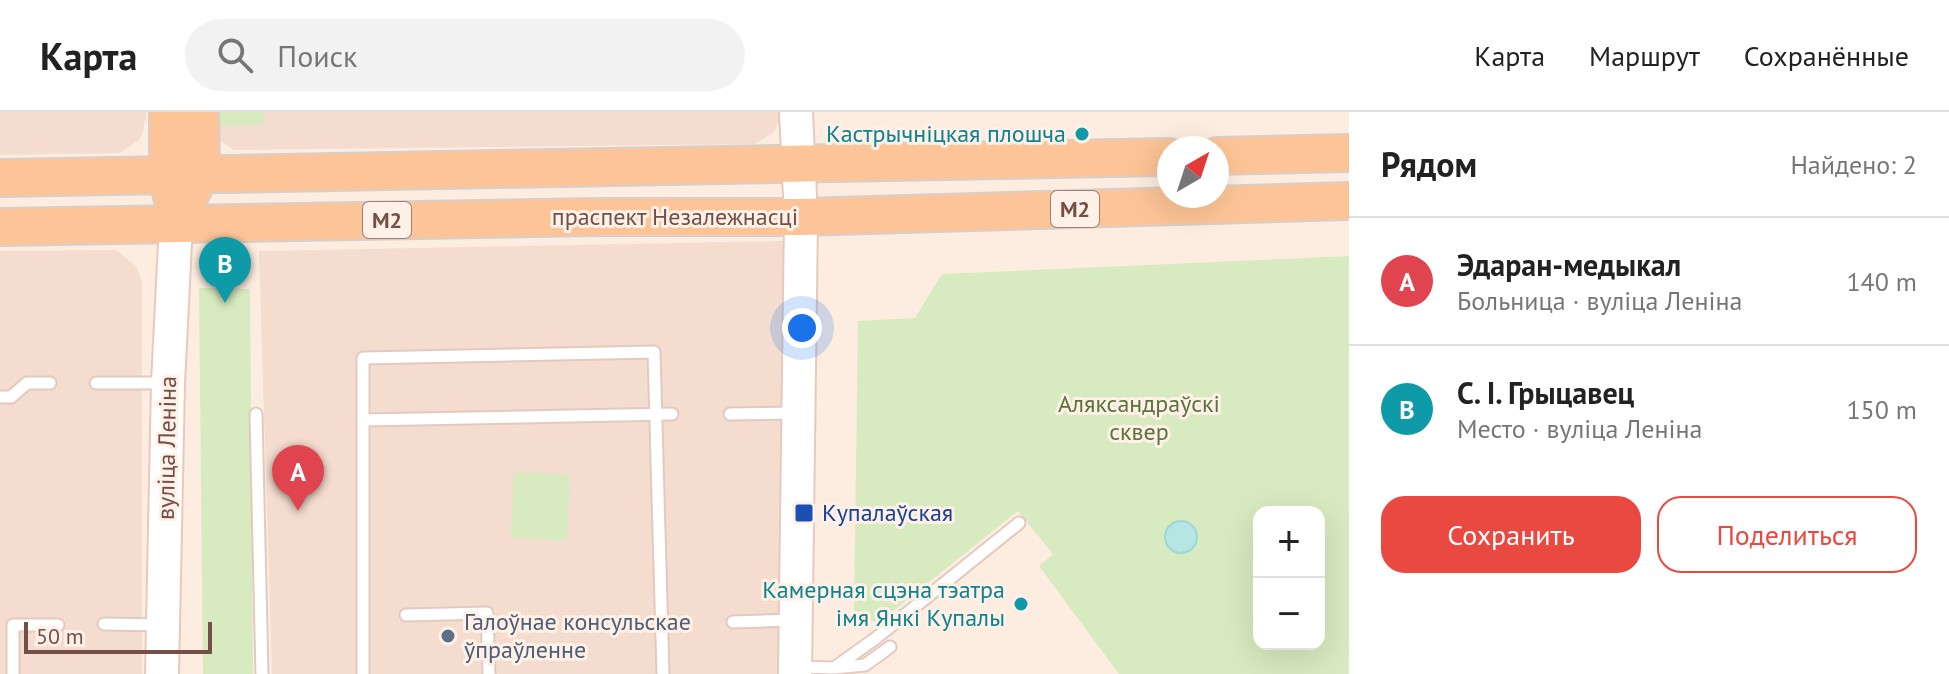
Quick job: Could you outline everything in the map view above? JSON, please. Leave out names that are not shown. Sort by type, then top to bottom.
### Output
[{"type":"main road","name":"вуліца Леніна","points":[[168,112],[184,173]]},
{"type":"main road","name":"вуліца Леніна","points":[[162,674],[168,383],[176,223],[184,173],[200,112]]},
{"type":"main road","points":[[795,671],[796,413],[801,217],[796,112]]},
{"type":"main road","points":[[1229,156],[1349,153]]},
{"type":"main road","name":"праспект Незалежнасці","points":[[0,178],[1157,157]]},
{"type":"main road","name":"праспект Незалежнасці","points":[[0,227],[598,217],[801,217],[1349,201]]},
{"type":"lane","points":[[363,674],[363,358],[654,352],[655,415],[669,621],[663,674]]},
{"type":"lane","points":[[0,397],[11,397],[27,383],[50,383]]},
{"type":"lane","points":[[96,383],[168,383]]},
{"type":"lane","points":[[730,414],[796,413]]},
{"type":"lane","points":[[256,414],[262,674]]},
{"type":"lane","points":[[363,420],[672,414]]},
{"type":"lane","points":[[834,668],[1019,523]]},
{"type":"lane","points":[[406,615],[487,613],[489,674]]},
{"type":"lane","points":[[733,622],[795,620]]},
{"type":"lane","points":[[104,624],[163,625]]},
{"type":"lane","points":[[13,674],[13,625],[58,625]]},
{"type":"lane","points":[[795,671],[865,665],[890,647]]},
{"type":"shaded area","points":[[0,112],[146,112],[146,116],[139,140],[120,153],[0,155]]},
{"type":"shaded area","points":[[213,112],[783,112],[774,132],[755,144],[234,150],[217,139]]},
{"type":"shaded area","points":[[783,241],[786,674],[272,674],[259,251]]},
{"type":"shaded area","points":[[116,250],[136,266],[142,281],[142,674],[0,674],[0,251]]},
{"type":"green space","points":[[216,112],[264,112],[264,125],[216,126]]},
{"type":"green space","name":"Аляксандраўскі сквер","points":[[1349,256],[1349,674],[1119,674],[1039,566],[1053,554],[1018,511],[878,623],[854,614],[858,321],[915,318],[942,274]]},
{"type":"green space","points":[[199,288],[250,289],[253,674],[203,674]]},
{"type":"green space","points":[[514,472],[570,475],[567,541],[511,538]]},
{"type":"water","points":[[1181,521],[1192,526],[1197,537],[1192,548],[1181,553],[1170,548],[1165,537],[1170,526]]},
{"type":"place","name":"Кастрычніцкая плошча","points":[[1082,134]]},
{"type":"place","name":"С. І. Грыцавец","points":[[225,303]]},
{"type":"place","name":"Эдаран-медыкал","points":[[298,511]]},
{"type":"place","name":"Купалаўская","points":[[804,513]]},
{"type":"place","name":"Камерная сцэна тэатра імя Янкі Купалы","points":[[1021,604]]},
{"type":"place","name":"Галоўнае консульскае ўпраўленне","points":[[448,636]]}]
